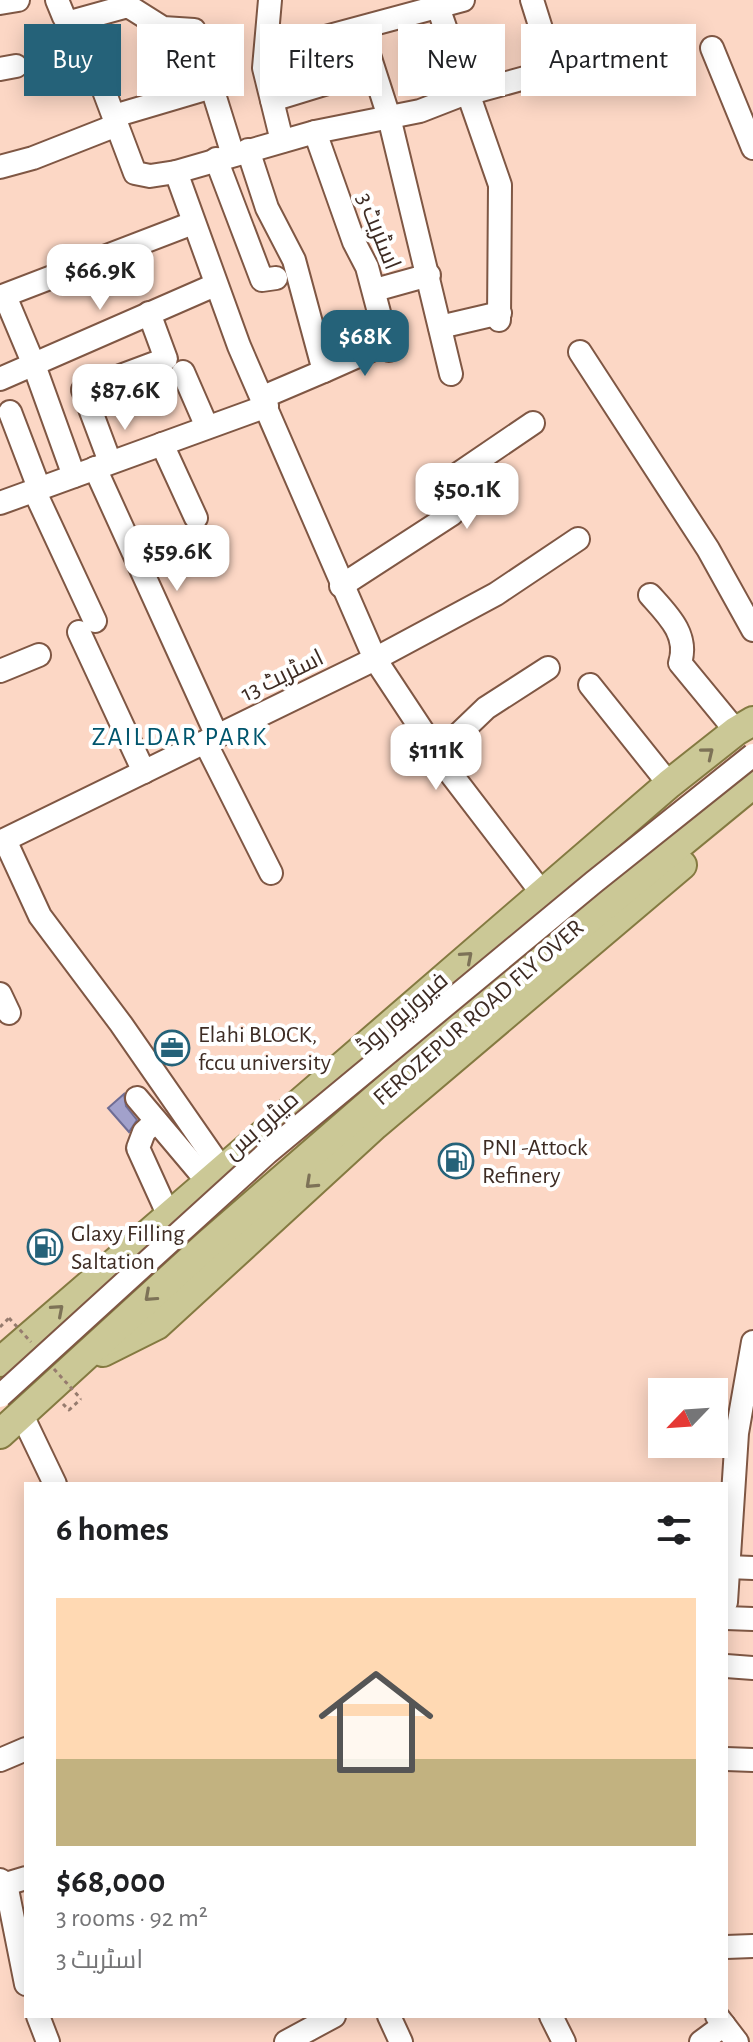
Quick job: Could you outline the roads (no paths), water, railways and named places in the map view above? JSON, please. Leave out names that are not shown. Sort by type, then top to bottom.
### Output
[{"type":"main road","name":"فیروزپور روڈ","points":[[0,1362],[669,784],[744,726],[753,706]]},
{"type":"main road","name":"FEROZEPUR ROAD FLY OVER","points":[[71,1368],[208,1244],[485,1003],[753,784]]},
{"type":"main road","points":[[0,1434],[11,1404],[71,1368],[157,1325],[375,1125],[753,805]]},
{"type":"street","points":[[57,0],[64,17],[81,30],[135,173],[150,176],[176,172],[315,132],[420,111],[461,96]]},
{"type":"street","points":[[268,24],[270,0]]},
{"type":"street","points":[[381,24],[463,0]]},
{"type":"street","points":[[505,83],[554,70],[532,0]]},
{"type":"street","points":[[70,22],[121,4],[157,24]]},
{"type":"street","points":[[438,7],[443,24]]},
{"type":"street","points":[[712,48],[753,148]]},
{"type":"street","points":[[0,167],[33,158],[115,120],[186,96]]},
{"type":"street","points":[[215,96],[262,280],[276,278]]},
{"type":"street","points":[[271,96],[282,141]]},
{"type":"street","points":[[272,100],[285,96]]},
{"type":"street","points":[[382,96],[429,275],[451,374]]},
{"type":"street","points":[[440,327],[500,316],[500,185],[467,96]]},
{"type":"street","name":"اسٹریٹ 3","points":[[315,132],[341,208],[375,290],[388,346],[324,371]]},
{"type":"street","points":[[0,503],[207,427],[324,371],[294,260],[267,208],[232,155]]},
{"type":"street","points":[[176,172],[215,285],[341,586],[375,659],[438,754],[542,893]]},
{"type":"street","points":[[74,476],[34,365],[2,296],[193,223]]},
{"type":"street","points":[[375,290],[429,275]]},
{"type":"street","points":[[2,373],[34,365],[215,285]]},
{"type":"street","points":[[149,313],[166,359],[83,390],[103,465],[211,739],[271,873]]},
{"type":"street","points":[[580,352],[708,549],[753,630]]},
{"type":"street","points":[[183,372],[207,427]]},
{"type":"street","points":[[10,412],[10,440],[36,489],[144,772]]},
{"type":"street","points":[[341,586],[452,514],[436,489],[533,423]]},
{"type":"street","points":[[162,444],[196,518]]},
{"type":"street","name":"اسٹریٹ 13","points":[[2,841],[375,659],[496,594],[578,539]]},
{"type":"street","points":[[650,595],[675,624],[683,641],[680,663],[744,726]]},
{"type":"street","points":[[0,671],[39,655]]},
{"type":"street","points":[[438,754],[486,708],[548,668]]},
{"type":"street","points":[[590,685],[669,784]]},
{"type":"street","name":"میٹرو بس","points":[[11,1404],[267,1153],[594,882],[753,755]]},
{"type":"street","points":[[2,841],[40,916],[121,1024],[214,1174]]},
{"type":"street","points":[[137,1098],[156,1121],[214,1174]]},
{"type":"street","points":[[156,1121],[144,1132],[138,1148],[168,1214]]},
{"type":"street","points":[[752,1354],[737,1433],[728,1567],[753,1568]]},
{"type":"street","points":[[11,1404],[54,1482]]},
{"type":"street","points":[[728,1618],[753,1619]]},
{"type":"street","points":[[728,1666],[753,1668]]},
{"type":"street","points":[[0,1760],[24,1750]]},
{"type":"street","points":[[728,1759],[753,1760]]},
{"type":"street","points":[[11,1881],[24,1970]]},
{"type":"street","points":[[728,1947],[753,1946]]},
{"type":"street","points":[[39,2018],[48,2042]]},
{"type":"street","points":[[286,2042],[324,2018]]},
{"type":"street","points":[[390,2018],[401,2042]]},
{"type":"street","points":[[552,2018],[564,2042]]},
{"type":"street","points":[[701,2042],[726,2028]]},
{"type":"place","name":"Elahi BLOCK, fccu university","points":[[172,1048]]},
{"type":"place","name":"PNI -Attock Refinery","points":[[456,1161]]},
{"type":"place","name":"Glaxy Filling Saltation","points":[[45,1247]]},
{"type":"district","name":"ZAILDAR PARK","points":[[180,736]]}]
